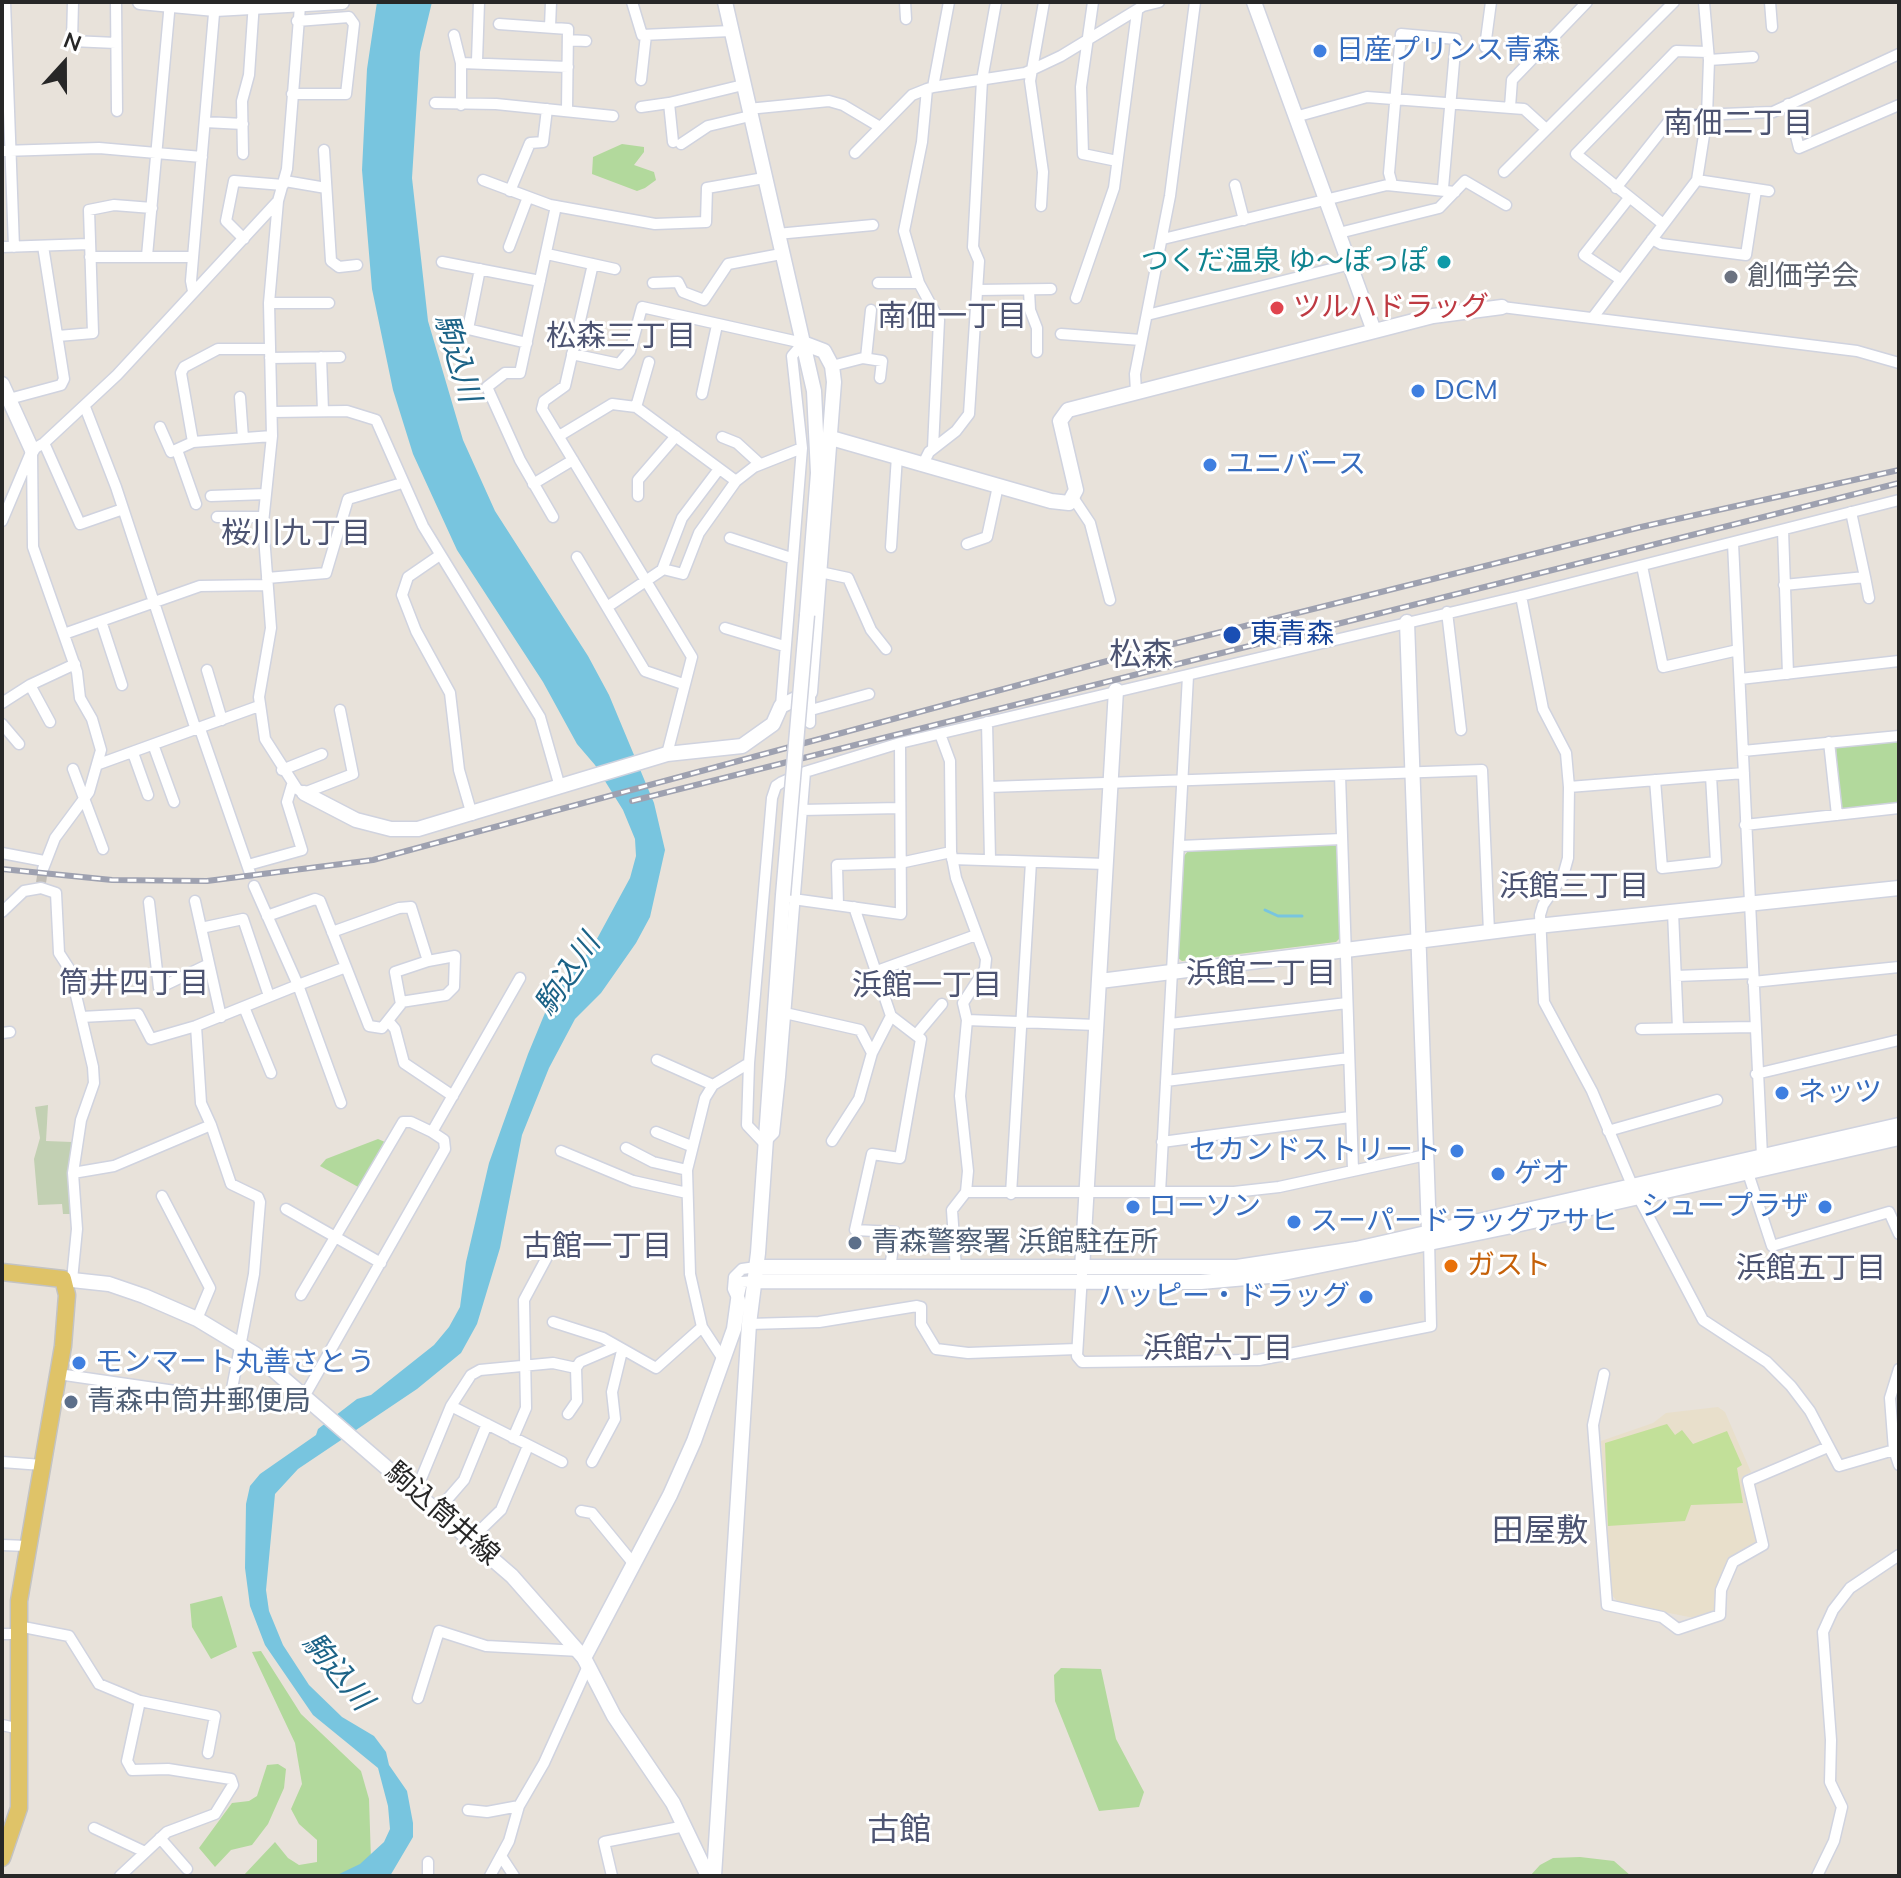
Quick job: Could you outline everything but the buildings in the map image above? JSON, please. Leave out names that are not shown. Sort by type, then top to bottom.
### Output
[{"type":"main road","points":[[2,1272],[68,1279],[58,1374],[13,1631],[20,1729],[19,1808],[2,1858]]},
{"type":"street","points":[[5,2],[6,151],[14,247]]},
{"type":"street","points":[[73,2],[72,41],[116,43]]},
{"type":"street","points":[[116,2],[117,111]]},
{"type":"street","points":[[140,2],[254,5],[349,17],[354,24],[346,94],[292,94]]},
{"type":"street","points":[[300,10],[342,2]]},
{"type":"street","points":[[477,61],[479,2]]},
{"type":"street","points":[[550,27],[551,2]]},
{"type":"street","points":[[632,2],[640,34],[731,31]]},
{"type":"street","points":[[714,1876],[749,1324],[788,897],[819,457],[814,391],[725,2]]},
{"type":"street","points":[[905,2],[906,19]]},
{"type":"street","points":[[933,448],[939,320],[919,283],[904,231],[949,2]]},
{"type":"street","points":[[923,464],[933,448],[956,431],[969,414],[979,261],[973,247],[982,80],[996,2]]},
{"type":"street","points":[[1041,206],[1043,172],[1031,71],[1044,2]]},
{"type":"street","points":[[1093,2],[1081,87],[1083,154],[1117,161]]},
{"type":"street","points":[[855,153],[912,95],[930,88],[1031,71],[1088,40],[1142,5],[1159,2]]},
{"type":"street","points":[[1136,392],[1135,374],[1141,340],[1163,239],[1195,2]]},
{"type":"street","points":[[1254,2],[1374,331]]},
{"type":"street","points":[[1485,47],[1491,2]]},
{"type":"street","points":[[1510,107],[1512,80],[1587,2]]},
{"type":"street","points":[[1504,172],[1674,2]]},
{"type":"street","points":[[1594,316],[1697,180],[1707,116],[1708,56],[1704,2]]},
{"type":"street","points":[[1770,2],[1772,27]]},
{"type":"street","points":[[147,256],[170,4]]},
{"type":"street","points":[[193,291],[193,257],[215,5]]},
{"type":"street","points":[[243,154],[254,5]]},
{"type":"street","points":[[1076,298],[1112,194],[1142,5]]},
{"type":"street","points":[[300,10],[269,303],[272,436],[263,517],[271,628],[259,706],[265,739],[282,770],[298,789],[347,817],[391,829],[418,829],[667,754],[748,743],[773,724],[781,706],[802,448],[792,356],[803,343]]},
{"type":"street","points":[[499,24],[566,28],[567,110]]},
{"type":"street","points":[[1339,233],[1439,208],[1449,190],[1456,39],[1401,34],[1389,173],[1392,184]]},
{"type":"street","points":[[454,35],[461,63],[461,105]]},
{"type":"street","points":[[641,80],[646,35]]},
{"type":"street","points":[[568,40],[586,41]]},
{"type":"street","points":[[1663,224],[1576,154],[1676,51],[1708,56],[1753,57]]},
{"type":"street","points":[[1616,188],[1673,116],[1769,113],[1899,54]]},
{"type":"street","points":[[461,63],[477,61],[568,67]]},
{"type":"street","points":[[641,107],[743,85]]},
{"type":"street","points":[[1295,117],[1364,97],[1510,107],[1526,110],[1546,129]]},
{"type":"street","points":[[669,103],[677,143],[708,126],[749,112],[834,101],[880,127]]},
{"type":"street","points":[[435,103],[490,103],[613,116]]},
{"type":"street","points":[[1788,104],[1799,148],[1899,105]]},
{"type":"street","points":[[510,191],[530,143],[543,142],[547,109]]},
{"type":"street","points":[[205,122],[243,124]]},
{"type":"street","points":[[6,151],[99,148],[202,157]]},
{"type":"street","points":[[324,150],[331,261],[339,267],[357,265]]},
{"type":"street","points":[[483,180],[556,206],[637,223],[706,222],[707,188],[764,178]]},
{"type":"street","points":[[1163,239],[1392,184],[1449,190],[1466,180],[1506,205]]},
{"type":"street","points":[[1697,180],[1769,191]]},
{"type":"street","points":[[244,239],[226,221],[234,181],[326,188]]},
{"type":"street","points":[[1235,185],[1244,220]]},
{"type":"street","points":[[1652,239],[1661,244],[1746,255],[1756,190]]},
{"type":"street","points":[[509,247],[528,197]]},
{"type":"street","points":[[1620,279],[1584,255],[1629,198]]},
{"type":"street","points":[[2,521],[38,446],[85,407],[278,201]]},
{"type":"street","points":[[58,336],[93,333],[88,216],[91,208],[114,205],[152,208]]},
{"type":"street","points":[[553,517],[533,484],[487,387],[505,373],[519,375],[556,206]]},
{"type":"street","points":[[777,234],[873,225]]},
{"type":"street","points":[[2,247],[89,244]]},
{"type":"street","points":[[9,399],[64,383],[43,246]]},
{"type":"street","points":[[547,254],[615,269]]},
{"type":"street","points":[[653,283],[678,282],[683,292],[704,300],[728,264],[781,254]]},
{"type":"street","points":[[90,257],[193,257]]},
{"type":"street","points":[[442,262],[540,281]]},
{"type":"street","points":[[593,264],[564,387],[544,401],[542,409],[692,657],[667,754]]},
{"type":"street","points":[[1147,315],[1351,264]]},
{"type":"street","points":[[480,269],[468,329],[527,343]]},
{"type":"street","points":[[878,283],[919,283]]},
{"type":"street","points":[[977,290],[1051,289]]},
{"type":"street","points":[[1029,290],[1030,310],[1037,328],[1037,352]]},
{"type":"street","points":[[269,303],[329,303]]},
{"type":"street","points":[[572,354],[619,364],[630,351],[642,307],[803,343],[824,351],[832,366],[831,438],[810,723]]},
{"type":"street","points":[[1110,600],[1090,523],[1074,499],[1076,490],[1060,425],[1062,413],[1445,313],[1502,307],[1857,351],[1899,363]]},
{"type":"street","points":[[866,358],[871,310]]},
{"type":"street","points":[[702,394],[717,325]]},
{"type":"street","points":[[1061,334],[1141,340]]},
{"type":"street","points":[[193,442],[181,373],[184,367],[218,349],[340,357]]},
{"type":"street","points":[[321,357],[323,411]]},
{"type":"street","points":[[832,366],[866,358],[883,362],[880,378]]},
{"type":"street","points":[[636,407],[649,362]]},
{"type":"street","points":[[2,384],[80,524],[123,509]]},
{"type":"street","points":[[240,397],[243,438]]},
{"type":"street","points":[[559,436],[612,404],[636,407],[736,481]]},
{"type":"street","points":[[85,407],[249,869],[302,850],[287,802],[298,789],[353,774],[340,710]]},
{"type":"street","points":[[272,412],[355,412],[376,420],[402,483],[440,555],[540,717],[560,787]]},
{"type":"street","points":[[160,427],[169,451],[193,442],[272,436]]},
{"type":"street","points":[[638,496],[638,480],[676,436]]},
{"type":"street","points":[[722,437],[737,443],[760,464]]},
{"type":"street","points":[[831,438],[1056,503],[1074,499]]},
{"type":"street","points":[[2,853],[44,865],[62,826],[84,800],[99,764],[99,739],[80,698],[75,664],[33,547],[38,446]]},
{"type":"street","points":[[663,569],[683,574],[699,533],[736,481],[760,464],[802,448]]},
{"type":"street","points":[[177,450],[196,504]]},
{"type":"street","points":[[891,547],[897,456]]},
{"type":"street","points":[[533,484],[573,460]]},
{"type":"street","points":[[607,607],[663,569],[682,518],[719,469]]},
{"type":"street","points":[[64,634],[206,585],[267,582],[326,573],[348,499],[402,483]]},
{"type":"street","points":[[967,544],[987,537],[998,486]]},
{"type":"street","points":[[211,496],[266,494]]},
{"type":"street","points":[[764,1143],[747,1125],[749,1063],[772,798],[776,786],[805,772],[900,743],[1521,596],[1899,500]]},
{"type":"street","points":[[1851,512],[1869,598]]},
{"type":"street","points":[[217,517],[263,517]]},
{"type":"street","points":[[1783,530],[1788,674]]},
{"type":"street","points":[[730,538],[791,558]]},
{"type":"street","points":[[1733,543],[1762,1156]]},
{"type":"street","points":[[440,555],[408,577],[402,595],[416,631],[450,693],[459,770],[472,815]]},
{"type":"street","points":[[577,557],[645,671],[683,684]]},
{"type":"street","points":[[1642,566],[1663,667],[1738,650]]},
{"type":"street","points":[[820,572],[848,578],[871,630],[886,649]]},
{"type":"street","points":[[1784,585],[1865,577]]},
{"type":"street","points":[[1521,596],[1543,709],[1566,753],[1569,787],[1568,858],[1563,876],[1543,905],[1544,1002],[1592,1091],[1635,1191],[1703,1320],[1767,1362],[1791,1386],[1810,1411],[1839,1466],[1894,1450]]},
{"type":"street","points":[[1447,612],[1461,730]]},
{"type":"street","points":[[101,621],[122,685]]},
{"type":"street","points":[[1116,690],[1077,1349],[1079,1360],[1086,1363],[1259,1360],[1431,1326],[1407,622]]},
{"type":"street","points":[[725,628],[784,646]]},
{"type":"street","points":[[1740,679],[1899,661]]},
{"type":"street","points":[[2,703],[30,685],[75,664]]},
{"type":"street","points":[[207,670],[222,720]]},
{"type":"street","points":[[1160,1193],[1188,676]]},
{"type":"street","points":[[30,685],[50,722]]},
{"type":"street","points":[[781,706],[810,692]]},
{"type":"street","points":[[811,710],[869,694]]},
{"type":"street","points":[[99,764],[154,747],[259,706]]},
{"type":"street","points":[[987,722],[990,859]]},
{"type":"street","points":[[2,724],[19,744]]},
{"type":"street","points":[[940,734],[950,761],[952,856],[956,878],[986,959],[985,969],[963,1003],[967,1020],[960,1096],[968,1171],[966,1192],[952,1210],[956,1269]]},
{"type":"street","points":[[1743,751],[1899,736]]},
{"type":"street","points":[[1829,742],[1837,815]]},
{"type":"street","points":[[788,897],[901,914],[900,743]]},
{"type":"street","points":[[154,747],[174,802]]},
{"type":"street","points":[[133,753],[148,795]]},
{"type":"street","points":[[282,770],[322,754]]},
{"type":"street","points":[[73,769],[103,849]]},
{"type":"street","points":[[989,787],[1482,770],[1489,932]]},
{"type":"street","points":[[764,1143],[774,1133],[785,1013],[788,897],[805,772]]},
{"type":"street","points":[[1569,787],[1744,773]]},
{"type":"street","points":[[1340,775],[1353,1170]]},
{"type":"street","points":[[1655,780],[1662,868],[1716,862],[1711,776]]},
{"type":"street","points":[[801,810],[900,808]]},
{"type":"street","points":[[1745,825],[1899,808]]},
{"type":"street","points":[[1180,846],[1342,839]]},
{"type":"street","points":[[838,905],[837,865],[900,863],[952,856],[1106,864]]},
{"type":"street","points":[[1011,1194],[1031,862]]},
{"type":"street","points":[[2,912],[21,892],[41,885],[56,893],[59,953],[70,970],[94,1076],[81,1120],[73,1173],[77,1229],[68,1279]]},
{"type":"street","points":[[254,886],[298,985],[341,1103]]},
{"type":"street","points":[[1100,981],[1489,932],[1899,888]]},
{"type":"street","points":[[267,916],[315,899],[320,901],[369,1026],[376,1030],[389,1022],[401,1002],[395,972],[455,956],[454,987],[446,995],[401,1002]]},
{"type":"street","points":[[195,901],[221,1017]]},
{"type":"street","points":[[149,902],[159,988],[209,964]]},
{"type":"street","points":[[332,932],[399,908],[411,907],[428,961]]},
{"type":"street","points":[[854,907],[891,1016],[921,1039],[900,1158],[872,1154],[855,1230],[895,1232],[890,1269]]},
{"type":"street","points":[[1673,912],[1678,1028]]},
{"type":"street","points":[[201,928],[243,919],[269,996]]},
{"type":"street","points":[[877,971],[976,935]]},
{"type":"street","points":[[81,1017],[138,1014],[151,1039],[221,1017],[346,967]]},
{"type":"street","points":[[1676,976],[1753,977],[1899,967]]},
{"type":"street","points":[[432,1132],[520,978]]},
{"type":"street","points":[[1170,1024],[1347,1003]]},
{"type":"street","points":[[916,1035],[942,1004]]},
{"type":"street","points":[[244,1007],[271,1073]]},
{"type":"street","points":[[785,1013],[860,1030],[872,1053]]},
{"type":"street","points":[[832,1141],[859,1099],[872,1053],[891,1016]]},
{"type":"street","points":[[967,1020],[1096,1025]]},
{"type":"street","points":[[389,1022],[395,1029],[404,1063],[453,1096]]},
{"type":"street","points":[[58,1374],[230,1399],[254,1274],[260,1202],[258,1197],[231,1184],[201,1103],[196,1026]]},
{"type":"street","points":[[1641,1029],[1754,1027]]},
{"type":"street","points":[[1756,1074],[1899,1040]]},
{"type":"street","points":[[1166,1081],[1349,1058]]},
{"type":"street","points":[[657,1060],[713,1085]]},
{"type":"street","points":[[723,1359],[702,1327],[690,1274],[687,1170],[705,1098],[713,1085],[749,1063]]},
{"type":"street","points":[[1608,1131],[1717,1100]]},
{"type":"street","points":[[1162,1142],[1350,1117]]},
{"type":"street","points":[[301,1295],[403,1122],[411,1122],[444,1140],[445,1149],[305,1395]]},
{"type":"street","points":[[73,1173],[114,1166],[211,1125]]},
{"type":"street","points":[[755,1274],[1082,1275],[1237,1267],[1308,1258],[1429,1238],[1635,1191],[1762,1156],[1899,1125]]},
{"type":"street","points":[[656,1132],[691,1146]]},
{"type":"street","points":[[1635,1191],[1748,1173],[1899,1138]]},
{"type":"street","points":[[626,1148],[653,1162],[687,1170]]},
{"type":"street","points":[[561,1151],[633,1181],[687,1193]]},
{"type":"street","points":[[966,1192],[1249,1190],[1426,1155]]},
{"type":"street","points":[[1748,1173],[1772,1246],[1889,1212],[1899,1234]]},
{"type":"street","points":[[162,1196],[210,1288],[197,1319]]},
{"type":"street","points":[[286,1209],[381,1263]]},
{"type":"street","points":[[513,1438],[526,1408],[524,1300],[546,1259]]},
{"type":"street","points":[[490,1876],[501,1856],[519,1806],[544,1763],[584,1658],[694,1441],[736,1321],[742,1282],[755,1274],[890,1269],[1082,1275]]},
{"type":"street","name":"駒込筒井線","points":[[68,1279],[127,1290],[197,1319],[240,1344],[305,1395],[539,1602],[584,1658],[614,1716],[657,1777],[685,1826],[708,1876]]},
{"type":"street","points":[[749,1324],[819,1322],[917,1306],[921,1307],[921,1324],[936,1349],[968,1353],[1077,1349]]},
{"type":"street","points":[[553,1322],[575,1327],[656,1368],[702,1327]]},
{"type":"street","points":[[568,1414],[577,1401],[576,1368],[580,1362],[619,1349]]},
{"type":"street","points":[[592,1462],[615,1419],[612,1392],[619,1349]]},
{"type":"street","points":[[416,1491],[451,1406],[471,1375],[553,1363],[576,1368]]},
{"type":"street","points":[[1899,1369],[1890,1398],[1894,1450],[1899,1465]]},
{"type":"street","points":[[1604,1374],[1593,1425],[1607,1605],[1662,1617],[1678,1629],[1720,1615],[1721,1590],[1733,1562],[1763,1545],[1748,1481],[1828,1447]]},
{"type":"street","points":[[451,1406],[562,1462]]},
{"type":"street","points":[[438,1510],[464,1480],[487,1424]]},
{"type":"street","points":[[471,1539],[501,1510],[528,1446]]},
{"type":"street","points":[[2,1462],[42,1465]]},
{"type":"street","points":[[581,1511],[592,1513],[633,1563]]},
{"type":"street","points":[[2,1545],[27,1546]]},
{"type":"street","points":[[1817,1876],[1834,1841],[1842,1807],[1830,1782],[1831,1740],[1823,1632],[1833,1610],[1850,1588],[1899,1555]]},
{"type":"street","points":[[13,1631],[69,1636],[99,1684],[140,1701],[183,1713],[215,1716],[208,1753]]},
{"type":"street","points":[[418,1698],[439,1631],[486,1646],[584,1658]]},
{"type":"street","points":[[120,1876],[160,1838],[179,1826],[215,1814],[233,1785],[231,1779],[168,1769],[132,1770],[127,1761],[140,1701]]},
{"type":"street","points":[[2,1725],[20,1729]]},
{"type":"street","points":[[468,1810],[487,1812],[519,1806]]},
{"type":"street","points":[[612,1876],[604,1842],[685,1826]]},
{"type":"street","points":[[94,1828],[145,1852]]},
{"type":"street","points":[[160,1838],[187,1869]]},
{"type":"street","points":[[501,1856],[514,1876]]},
{"type":"street","points":[[428,1862],[428,1876]]},
{"type":"shaded area","points":[[1718,1407],[1725,1412],[1751,1472],[1742,1477],[1758,1542],[1739,1551],[1727,1564],[1719,1583],[1717,1612],[1694,1618],[1619,1603],[1610,1593],[1601,1441],[1653,1423],[1666,1413]]},
{"type":"green space","points":[[622,144],[644,147],[644,152],[634,165],[654,172],[656,180],[645,188],[637,191],[592,174],[593,157]]},
{"type":"green space","points":[[1899,740],[1899,803],[1843,810],[1839,806],[1836,746]]},
{"type":"green space","points":[[1334,844],[1339,847],[1341,937],[1336,942],[1182,961],[1178,958],[1184,856],[1188,851]]},
{"type":"green space","points":[[48,1105],[46,1141],[72,1142],[72,1214],[63,1214],[62,1204],[38,1205],[34,1159],[40,1138],[35,1107]]},
{"type":"green space","points":[[378,1139],[385,1142],[360,1188],[320,1166],[326,1159]]},
{"type":"green space","points":[[1667,1424],[1675,1435],[1682,1430],[1693,1444],[1727,1431],[1742,1465],[1737,1468],[1743,1503],[1691,1505],[1685,1521],[1608,1526],[1605,1443]]},
{"type":"green space","points":[[222,1596],[237,1647],[211,1659],[192,1627],[190,1604]]},
{"type":"green space","points":[[261,1651],[301,1714],[361,1771],[369,1799],[371,1860],[351,1876],[243,1876],[275,1842],[288,1858],[299,1865],[317,1862],[317,1840],[299,1824],[291,1809],[302,1784],[295,1743],[252,1652]]},
{"type":"green space","points":[[1061,1668],[1101,1669],[1116,1739],[1144,1792],[1139,1807],[1099,1811],[1055,1701],[1054,1675]]},
{"type":"green space","points":[[278,1764],[286,1769],[284,1788],[268,1824],[252,1845],[231,1850],[215,1867],[199,1848],[232,1803],[249,1801],[257,1796],[267,1765]]},
{"type":"green space","points":[[1553,1858],[1614,1861],[1631,1876],[1530,1876],[1540,1865]]},
{"type":"water","points":[[377,2],[432,2],[420,52],[412,178],[428,321],[463,440],[495,511],[588,656],[609,695],[654,803],[665,850],[650,917],[601,993],[575,1019],[549,1068],[522,1135],[500,1248],[477,1324],[461,1353],[417,1389],[298,1469],[275,1494],[266,1590],[269,1611],[283,1645],[309,1685],[342,1717],[374,1736],[386,1752],[389,1765],[407,1791],[413,1823],[413,1837],[390,1876],[335,1876],[360,1864],[384,1842],[390,1829],[388,1806],[378,1768],[313,1715],[265,1645],[250,1606],[245,1568],[246,1504],[250,1486],[260,1474],[316,1435],[318,1429],[357,1399],[371,1395],[434,1345],[449,1327],[460,1307],[466,1262],[489,1163],[528,1054],[552,996],[592,948],[630,878],[636,856],[635,839],[623,810],[595,765],[577,744],[543,682],[457,550],[413,454],[393,390],[372,289],[362,170],[367,69]]},
{"type":"waterway","points":[[1265,910],[1278,916],[1302,916]]},
{"type":"tunnel","points":[[41,883],[43,869]]},
{"type":"railway","points":[[2,869],[112,880],[207,881],[373,860],[1133,654],[1641,527],[1899,470]]},
{"type":"railway","points":[[632,801],[1899,483]]},
{"type":"place","name":"日産プリンス青森","points":[[1320,51]]},
{"type":"place","name":"つくだ温泉 ゆ～ぽっぽ","points":[[1444,262]]},
{"type":"place","name":"創価学会","points":[[1731,277]]},
{"type":"place","name":"ツルハドラッグ","points":[[1277,308]]},
{"type":"place","name":"DCM","points":[[1418,391]]},
{"type":"place","name":"ユニバース","points":[[1210,465]]},
{"type":"place","name":"東青森","points":[[1232,635]]},
{"type":"place","name":"ネッツ","points":[[1782,1093]]},
{"type":"place","name":"セカンドストリート","points":[[1457,1151]]},
{"type":"place","name":"ゲオ","points":[[1498,1174]]},
{"type":"place","name":"ローソン","points":[[1133,1207]]},
{"type":"place","name":"シュープラザ","points":[[1825,1207]]},
{"type":"place","name":"スーパードラッグアサヒ","points":[[1294,1222]]},
{"type":"place","name":"青森警察署 浜館駐在所","points":[[855,1243]]},
{"type":"place","name":"ガスト","points":[[1451,1266]]},
{"type":"place","name":"ハッピー・ドラッグ","points":[[1366,1297]]},
{"type":"place","name":"モンマート丸善さとう","points":[[79,1363]]},
{"type":"place","name":"青森中筒井郵便局","points":[[71,1402]]},
{"type":"district","name":"南佃二丁目","points":[[1738,124]]},
{"type":"district","name":"南佃一丁目","points":[[952,317]]},
{"type":"district","name":"松森三丁目","points":[[621,337]]},
{"type":"district","name":"桜川九丁目","points":[[296,534]]},
{"type":"district","name":"松森","points":[[1141,655]]},
{"type":"district","name":"浜館三丁目","points":[[1574,887]]},
{"type":"district","name":"浜館二丁目","points":[[1261,974]]},
{"type":"district","name":"筒井四丁目","points":[[134,984]]},
{"type":"district","name":"浜館一丁目","points":[[927,986]]},
{"type":"district","name":"古館一丁目","points":[[597,1247]]},
{"type":"district","name":"浜館五丁目","points":[[1811,1269]]},
{"type":"district","name":"浜館六丁目","points":[[1218,1349]]},
{"type":"district","name":"田屋敷","points":[[1540,1531]]},
{"type":"district","name":"古館","points":[[899,1830]]},
{"type":"water label","name":"駒込川","points":[[457,358]]},
{"type":"water label","name":"駒込川","points":[[568,975]]},
{"type":"water label","name":"駒込川","points":[[337,1672]]}]
